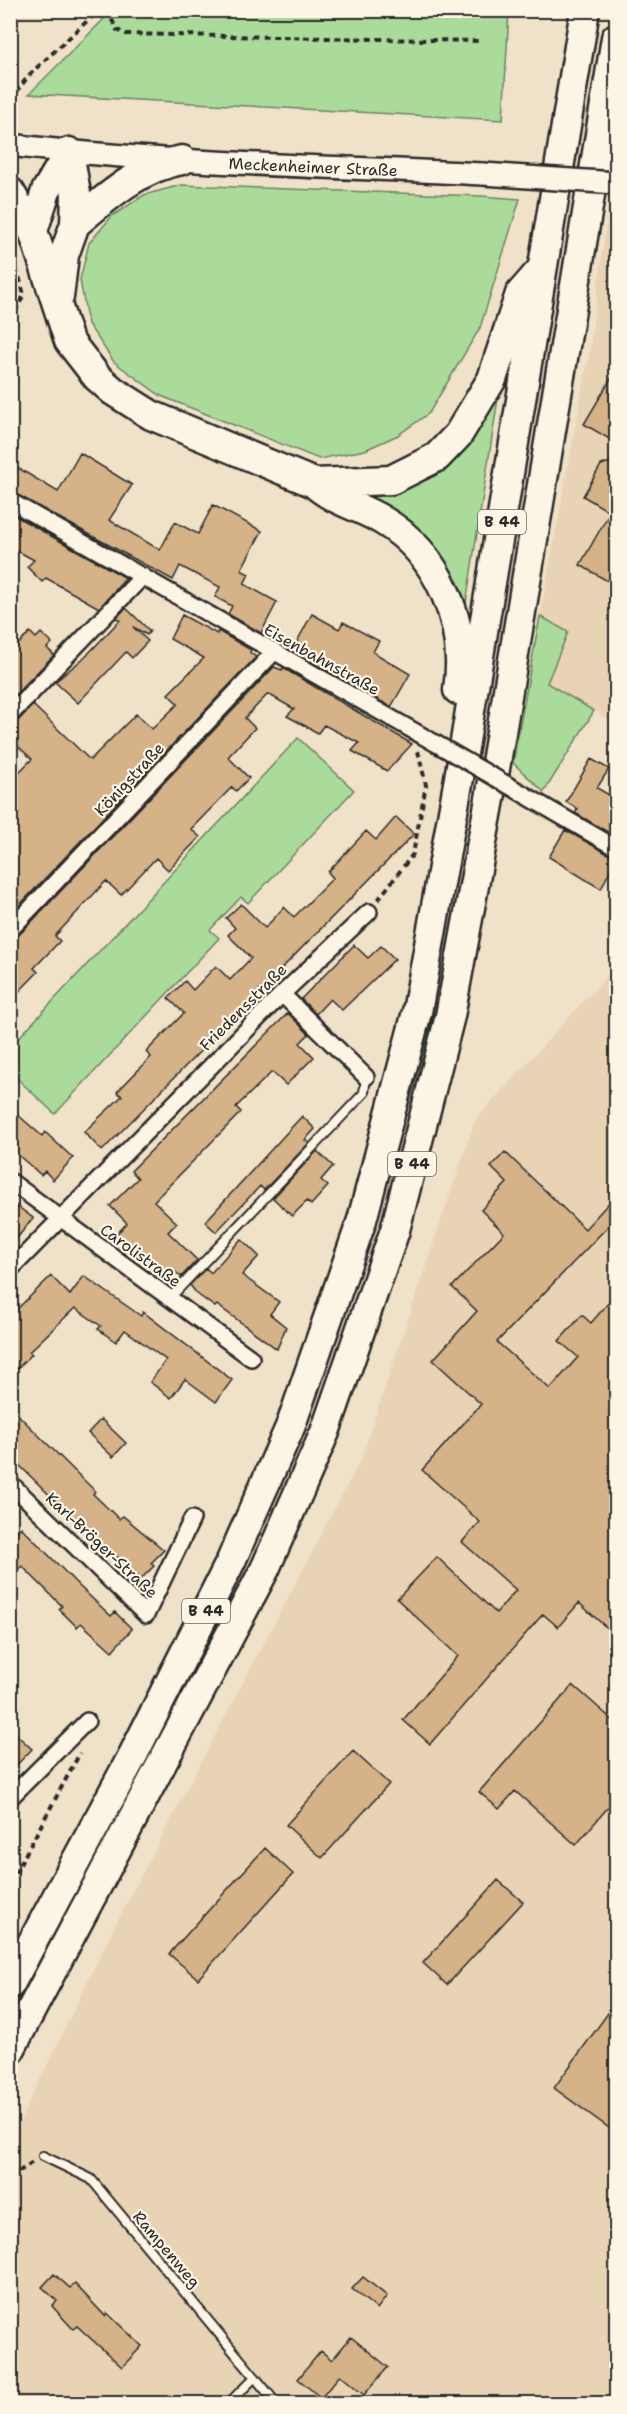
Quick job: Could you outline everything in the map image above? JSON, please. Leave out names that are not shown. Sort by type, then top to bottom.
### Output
[{"type":"highway","name":"B 44","points":[[10,1984],[132,1757],[231,1561],[291,1425],[362,1220],[417,1012],[459,778],[585,10]]},
{"type":"highway","name":"B 44","points":[[10,2050],[265,1569],[325,1432],[396,1230],[452,1005],[490,799],[616,38]]},
{"type":"highway","points":[[58,309],[64,255],[75,224],[76,194],[69,152]]},
{"type":"highway","points":[[33,231],[46,191],[69,152]]},
{"type":"highway","points":[[75,224],[134,178],[162,163],[182,160]]},
{"type":"highway","points":[[10,192],[33,231],[69,341],[81,359],[113,392],[151,415],[314,483],[327,496],[355,505],[399,531],[430,566],[444,587],[456,627],[462,666],[452,731],[459,778]]},
{"type":"highway","points":[[314,483],[391,480],[437,457],[458,435],[492,380],[520,294],[544,266]]},
{"type":"street","name":"Meckenheimer Straße","points":[[10,145],[69,152],[182,160],[483,174],[616,183]]},
{"type":"street","name":"Eisenbahnstraße","points":[[10,501],[616,848]]},
{"type":"street","points":[[10,715],[143,576]]},
{"type":"street","name":"Königstraße","points":[[10,930],[274,652]]},
{"type":"street","name":"Friedensstraße","points":[[10,1270],[282,994],[369,912]]},
{"type":"street","points":[[282,994],[366,1077]]},
{"type":"street","name":"Carolistraße","points":[[10,1181],[252,1358]]},
{"type":"street","name":"Karl-Bröger-Straße","points":[[10,1483],[146,1615],[192,1519]]},
{"type":"street","points":[[10,1798],[87,1720]]},
{"type":"lane","points":[[170,1298],[364,1094],[366,1077]]},
{"type":"lane","name":"Rampenweg","points":[[43,2156],[91,2179],[277,2403]]},
{"type":"lane","points":[[228,2403],[255,2377]]},
{"type":"path","points":[[10,101],[29,75],[99,10]]},
{"type":"path","points":[[107,10],[117,30],[126,34],[480,41]]},
{"type":"path","points":[[10,321],[24,295],[13,252]]},
{"type":"path","points":[[369,912],[413,854],[426,785],[417,754],[430,740]]},
{"type":"path","points":[[10,1883],[94,1728],[87,1720]]},
{"type":"path","points":[[10,2178],[12,2174],[43,2156]]},
{"type":"shaded area","points":[[608,209],[616,209],[616,724],[546,683],[568,632],[540,616],[589,355]]},
{"type":"shaded area","points":[[616,966],[616,2403],[11,2403],[10,2142],[111,1933],[361,1459],[475,1120]]},
{"type":"green space","points":[[113,10],[509,11],[503,120],[29,94]]},
{"type":"green space","points":[[181,185],[520,199],[480,328],[429,413],[398,435],[365,450],[319,459],[161,396],[114,362],[88,324],[80,280],[89,243],[112,216],[144,195]]},
{"type":"green space","points":[[500,386],[465,610],[352,492],[382,489]]},
{"type":"green space","points":[[540,616],[568,632],[547,683],[594,711],[544,792],[513,763]]},
{"type":"green space","points":[[298,738],[354,790],[248,903],[241,897],[210,930],[219,938],[55,1114],[11,1073],[11,1046]]},
{"type":"building","points":[[616,370],[616,443],[584,424]]},
{"type":"building","points":[[80,453],[132,485],[109,520],[160,550],[175,522],[198,534],[213,505],[262,531],[241,570],[249,574],[244,584],[277,602],[261,633],[228,614],[232,606],[215,597],[220,587],[180,566],[173,580],[10,491],[10,463],[58,492]]},
{"type":"building","points":[[616,460],[616,586],[580,565],[610,512],[583,496],[601,465]]},
{"type":"building","points":[[10,513],[126,578],[99,608],[46,578],[42,582],[27,567],[34,560],[10,547]]},
{"type":"building","points":[[126,608],[150,631],[147,635],[133,627],[148,641],[132,658],[126,652],[78,703],[55,682],[86,656],[120,620],[116,618]]},
{"type":"building","points":[[312,614],[339,629],[343,622],[379,641],[373,652],[410,674],[391,707],[292,651]]},
{"type":"building","points":[[182,615],[217,634],[218,631],[251,650],[250,653],[256,657],[10,915],[10,781],[32,759],[10,739],[10,724],[17,722],[33,705],[90,760],[136,714],[152,729],[178,704],[168,694],[204,658],[170,639]]},
{"type":"building","points":[[30,632],[36,638],[41,633],[52,643],[47,648],[54,655],[10,700],[10,653]]},
{"type":"building","points":[[274,667],[282,670],[283,668],[412,744],[387,771],[352,751],[359,743],[324,725],[318,733],[287,716],[294,709],[268,694],[245,718],[255,728],[228,757],[249,778],[236,791],[232,787],[191,829],[200,837],[168,870],[156,858],[121,895],[106,881],[55,936],[60,941],[34,968],[38,972],[10,1001],[10,939],[17,937]]},
{"type":"building","points":[[591,759],[609,769],[597,788],[616,799],[616,837],[575,813],[578,809],[566,802]]},
{"type":"building","points":[[396,817],[414,834],[102,1151],[84,1132],[122,1096],[117,1092],[151,1057],[146,1052],[184,1013],[168,998],[185,981],[193,990],[216,966],[230,980],[251,958],[228,935],[235,928],[226,918],[241,904],[265,928],[284,907],[294,917],[333,878],[328,872],[366,831],[376,840]]},
{"type":"building","points":[[565,830],[616,858],[601,889],[549,857]]},
{"type":"building","points":[[354,945],[368,958],[381,946],[395,959],[342,1010],[330,999],[316,1014],[301,999]]},
{"type":"building","points":[[288,1013],[309,1034],[300,1043],[314,1057],[286,1085],[272,1072],[236,1107],[241,1112],[154,1201],[177,1223],[168,1232],[197,1260],[181,1277],[171,1268],[167,1273],[115,1236],[127,1223],[110,1206],[138,1178],[131,1171]]},
{"type":"building","points":[[10,1108],[42,1136],[45,1132],[73,1158],[53,1180],[45,1171],[41,1175],[10,1148]]},
{"type":"building","points":[[302,1116],[315,1129],[305,1140],[309,1143],[264,1190],[260,1186],[216,1232],[205,1222]]},
{"type":"building","points":[[317,1151],[333,1166],[321,1180],[328,1186],[311,1205],[307,1201],[292,1216],[273,1198]]},
{"type":"building","points":[[505,1152],[585,1229],[616,1195],[616,1218],[497,1342],[550,1389],[578,1357],[559,1341],[582,1315],[591,1323],[616,1294],[616,1636],[579,1603],[558,1627],[543,1614],[430,1744],[403,1720],[458,1656],[397,1599],[437,1557],[496,1613],[516,1590],[462,1542],[480,1522],[422,1470],[481,1404],[433,1360],[477,1311],[452,1287],[504,1233],[481,1210],[507,1183],[491,1167]]},
{"type":"building","points":[[10,1201],[33,1218],[10,1247]]},
{"type":"building","points":[[241,1239],[259,1256],[242,1275],[279,1302],[270,1314],[286,1327],[277,1349],[217,1305],[215,1307],[197,1294],[190,1285],[206,1268],[211,1273]]},
{"type":"building","points":[[51,1276],[70,1295],[84,1276],[141,1316],[143,1312],[232,1380],[216,1402],[185,1379],[171,1398],[150,1382],[166,1360],[125,1330],[116,1342],[98,1329],[101,1326],[75,1308],[29,1352],[32,1354],[10,1376],[10,1316]]},
{"type":"building","points":[[10,1407],[95,1491],[93,1494],[119,1519],[123,1516],[164,1550],[151,1563],[154,1566],[141,1579],[118,1557],[115,1560],[10,1456]]},
{"type":"building","points":[[101,1419],[126,1443],[113,1457],[88,1433]]},
{"type":"building","points":[[21,1527],[111,1616],[115,1612],[132,1629],[112,1651],[81,1623],[77,1627],[59,1609],[62,1606],[22,1566],[10,1577],[10,1538]]},
{"type":"building","points":[[573,1685],[616,1723],[616,1798],[576,1845],[515,1791],[499,1809],[479,1792]]},
{"type":"building","points":[[10,1729],[32,1749],[10,1772]]},
{"type":"building","points":[[353,1751],[389,1784],[322,1858],[286,1825]]},
{"type":"building","points":[[265,1848],[293,1874],[198,1979],[169,1954]]},
{"type":"building","points":[[498,1880],[523,1902],[447,1985],[423,1963]]},
{"type":"building","points":[[616,2002],[616,2133],[554,2088]]},
{"type":"building","points":[[54,2274],[70,2288],[75,2284],[105,2316],[107,2313],[142,2346],[122,2367],[77,2326],[73,2329],[52,2306],[57,2301],[42,2287]]},
{"type":"building","points":[[363,2277],[387,2296],[377,2309],[352,2289]]},
{"type":"building","points":[[351,2337],[388,2367],[364,2395],[340,2375],[321,2398],[298,2379],[321,2351],[332,2360]]},
{"type":"railway","points":[[611,1828],[616,1821]]}]
